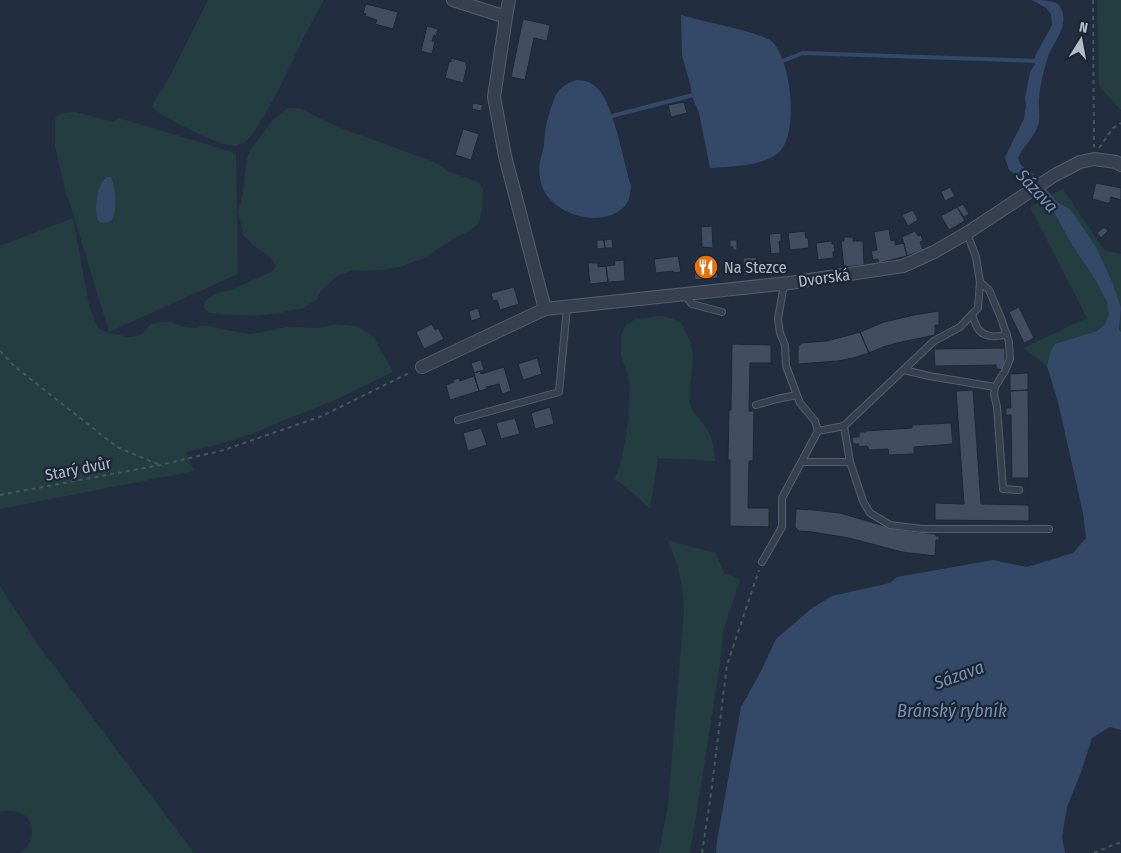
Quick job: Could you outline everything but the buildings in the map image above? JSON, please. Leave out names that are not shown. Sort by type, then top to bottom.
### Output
[{"type":"street","points":[[453,0],[506,17]]},
{"type":"street","points":[[509,0],[494,97],[505,156],[545,310]]},
{"type":"street","points":[[1094,160],[1116,162],[1121,165]]},
{"type":"street","name":"Dvorská","points":[[422,367],[545,310],[566,306],[785,284],[903,266],[934,252],[967,233],[1055,175],[1080,162],[1094,160]]},
{"type":"lane","points":[[818,431],[844,426],[934,341],[960,327],[978,308],[980,282],[976,256],[967,233]]},
{"type":"lane","points":[[980,282],[989,290],[1009,342],[1010,359],[995,387],[994,394],[997,407],[1003,489],[1020,490]]},
{"type":"lane","points":[[762,562],[782,527],[782,498],[818,431],[815,421],[800,403],[786,366],[785,345],[780,333],[778,319],[785,284]]},
{"type":"lane","points":[[684,294],[692,304],[722,312]]},
{"type":"lane","points":[[458,420],[559,392],[566,306]]},
{"type":"lane","points":[[972,315],[979,331],[992,337],[1007,334]]},
{"type":"lane","points":[[904,370],[995,387]]},
{"type":"lane","points":[[756,405],[797,395]]},
{"type":"lane","points":[[844,426],[850,462],[863,501],[870,512],[890,525],[922,529],[1049,528]]},
{"type":"lane","points":[[802,462],[850,462]]},
{"type":"path","points":[[1093,0],[1094,160]]},
{"type":"path","points":[[1094,160],[1101,144],[1113,128],[1121,123]]},
{"type":"path","points":[[0,351],[14,366],[117,447],[160,465]]},
{"type":"path","name":"Starý dvůr","points":[[0,495],[160,465],[224,450],[322,416],[422,367]]},
{"type":"path","points":[[702,853],[727,665],[762,562]]},
{"type":"path","points":[[1094,853],[1121,843]]},
{"type":"green space","points":[[208,0],[324,0],[275,97],[252,135],[245,142],[236,146],[217,142],[192,131],[164,116],[152,106],[171,74]]},
{"type":"green space","points":[[1097,0],[1121,0],[1121,110],[1099,86]]},
{"type":"green space","points":[[286,109],[301,109],[338,127],[429,160],[447,171],[478,182],[483,188],[482,210],[479,223],[424,258],[400,267],[383,270],[351,271],[337,276],[321,291],[317,299],[304,308],[255,316],[209,313],[203,307],[206,300],[215,294],[231,290],[271,272],[276,266],[270,257],[243,235],[238,211],[243,193],[247,158],[251,149],[272,121]]},
{"type":"green space","points":[[75,112],[113,122],[119,118],[236,153],[238,274],[109,332],[67,197],[55,146],[56,117],[62,113]]},
{"type":"green space","points":[[1063,189],[1104,250],[1121,254],[1121,307],[1070,209],[1057,202],[1051,195]]},
{"type":"green space","points":[[1042,200],[1055,214],[1072,245],[1093,276],[1106,300],[1109,314],[1105,324],[1097,331],[1050,352],[1047,366],[1023,348],[1087,318],[1030,207]]},
{"type":"green space","points":[[73,218],[89,305],[98,328],[105,332],[128,337],[138,336],[151,324],[160,322],[171,322],[184,327],[197,328],[209,326],[251,334],[287,327],[319,328],[338,324],[359,327],[373,336],[393,372],[335,400],[257,432],[213,446],[186,452],[194,471],[0,509],[0,246]]},
{"type":"green space","points":[[1121,307],[1121,332],[1119,329]]},
{"type":"green space","points":[[662,316],[680,322],[689,339],[693,359],[690,404],[709,433],[715,461],[658,458],[650,509],[615,479],[622,457],[628,422],[630,388],[621,356],[621,335],[626,325],[635,319]]},
{"type":"green space","points":[[667,539],[716,553],[724,573],[740,580],[723,631],[720,665],[690,853],[659,853],[668,805],[684,610],[679,573]]},
{"type":"green space","points":[[0,586],[39,646],[194,853],[20,853],[27,847],[30,841],[32,833],[29,821],[27,817],[18,812],[0,812]]},
{"type":"water","name":"Bránský rybník","points":[[1032,0],[1058,4],[1063,14],[1063,21],[1060,34],[1049,53],[1043,75],[1039,98],[1038,125],[1018,158],[1021,165],[1034,175],[1057,202],[1070,209],[1096,247],[1113,284],[1121,308],[1119,329],[1121,332],[1121,730],[1110,727],[1092,738],[1067,807],[1062,837],[1065,853],[716,853],[741,707],[776,639],[812,608],[832,596],[890,583],[897,577],[993,560],[1027,567],[1073,553],[1086,538],[1083,513],[1058,402],[1047,366],[1050,352],[1055,344],[1097,331],[1105,324],[1109,314],[1106,300],[1055,214],[1026,182],[1009,170],[1005,157],[1024,119],[1025,98],[1030,72],[1035,64],[1035,56],[1052,25],[1051,14],[1046,8]]},
{"type":"water","points":[[681,15],[761,36],[770,40],[778,49],[784,62],[788,79],[791,115],[789,132],[784,145],[777,154],[753,164],[710,168],[699,113],[692,96],[682,55]]},
{"type":"water","points":[[576,80],[586,81],[595,86],[608,105],[631,186],[626,205],[614,214],[602,217],[589,218],[564,210],[546,194],[541,183],[539,172],[544,137],[554,100],[561,88]]},
{"type":"water","points":[[107,177],[111,177],[113,182],[115,211],[111,221],[103,223],[98,219],[96,205],[101,184]]},
{"type":"waterway","points":[[780,62],[803,53],[1039,61]]},
{"type":"waterway","points":[[612,116],[697,94]]},
{"type":"place","name":"Na Stezce","points":[[706,267]]},
{"type":"water label","name":"Sázava","points":[[1037,191]]},
{"type":"water label","name":"Sázava","points":[[959,675]]}]
